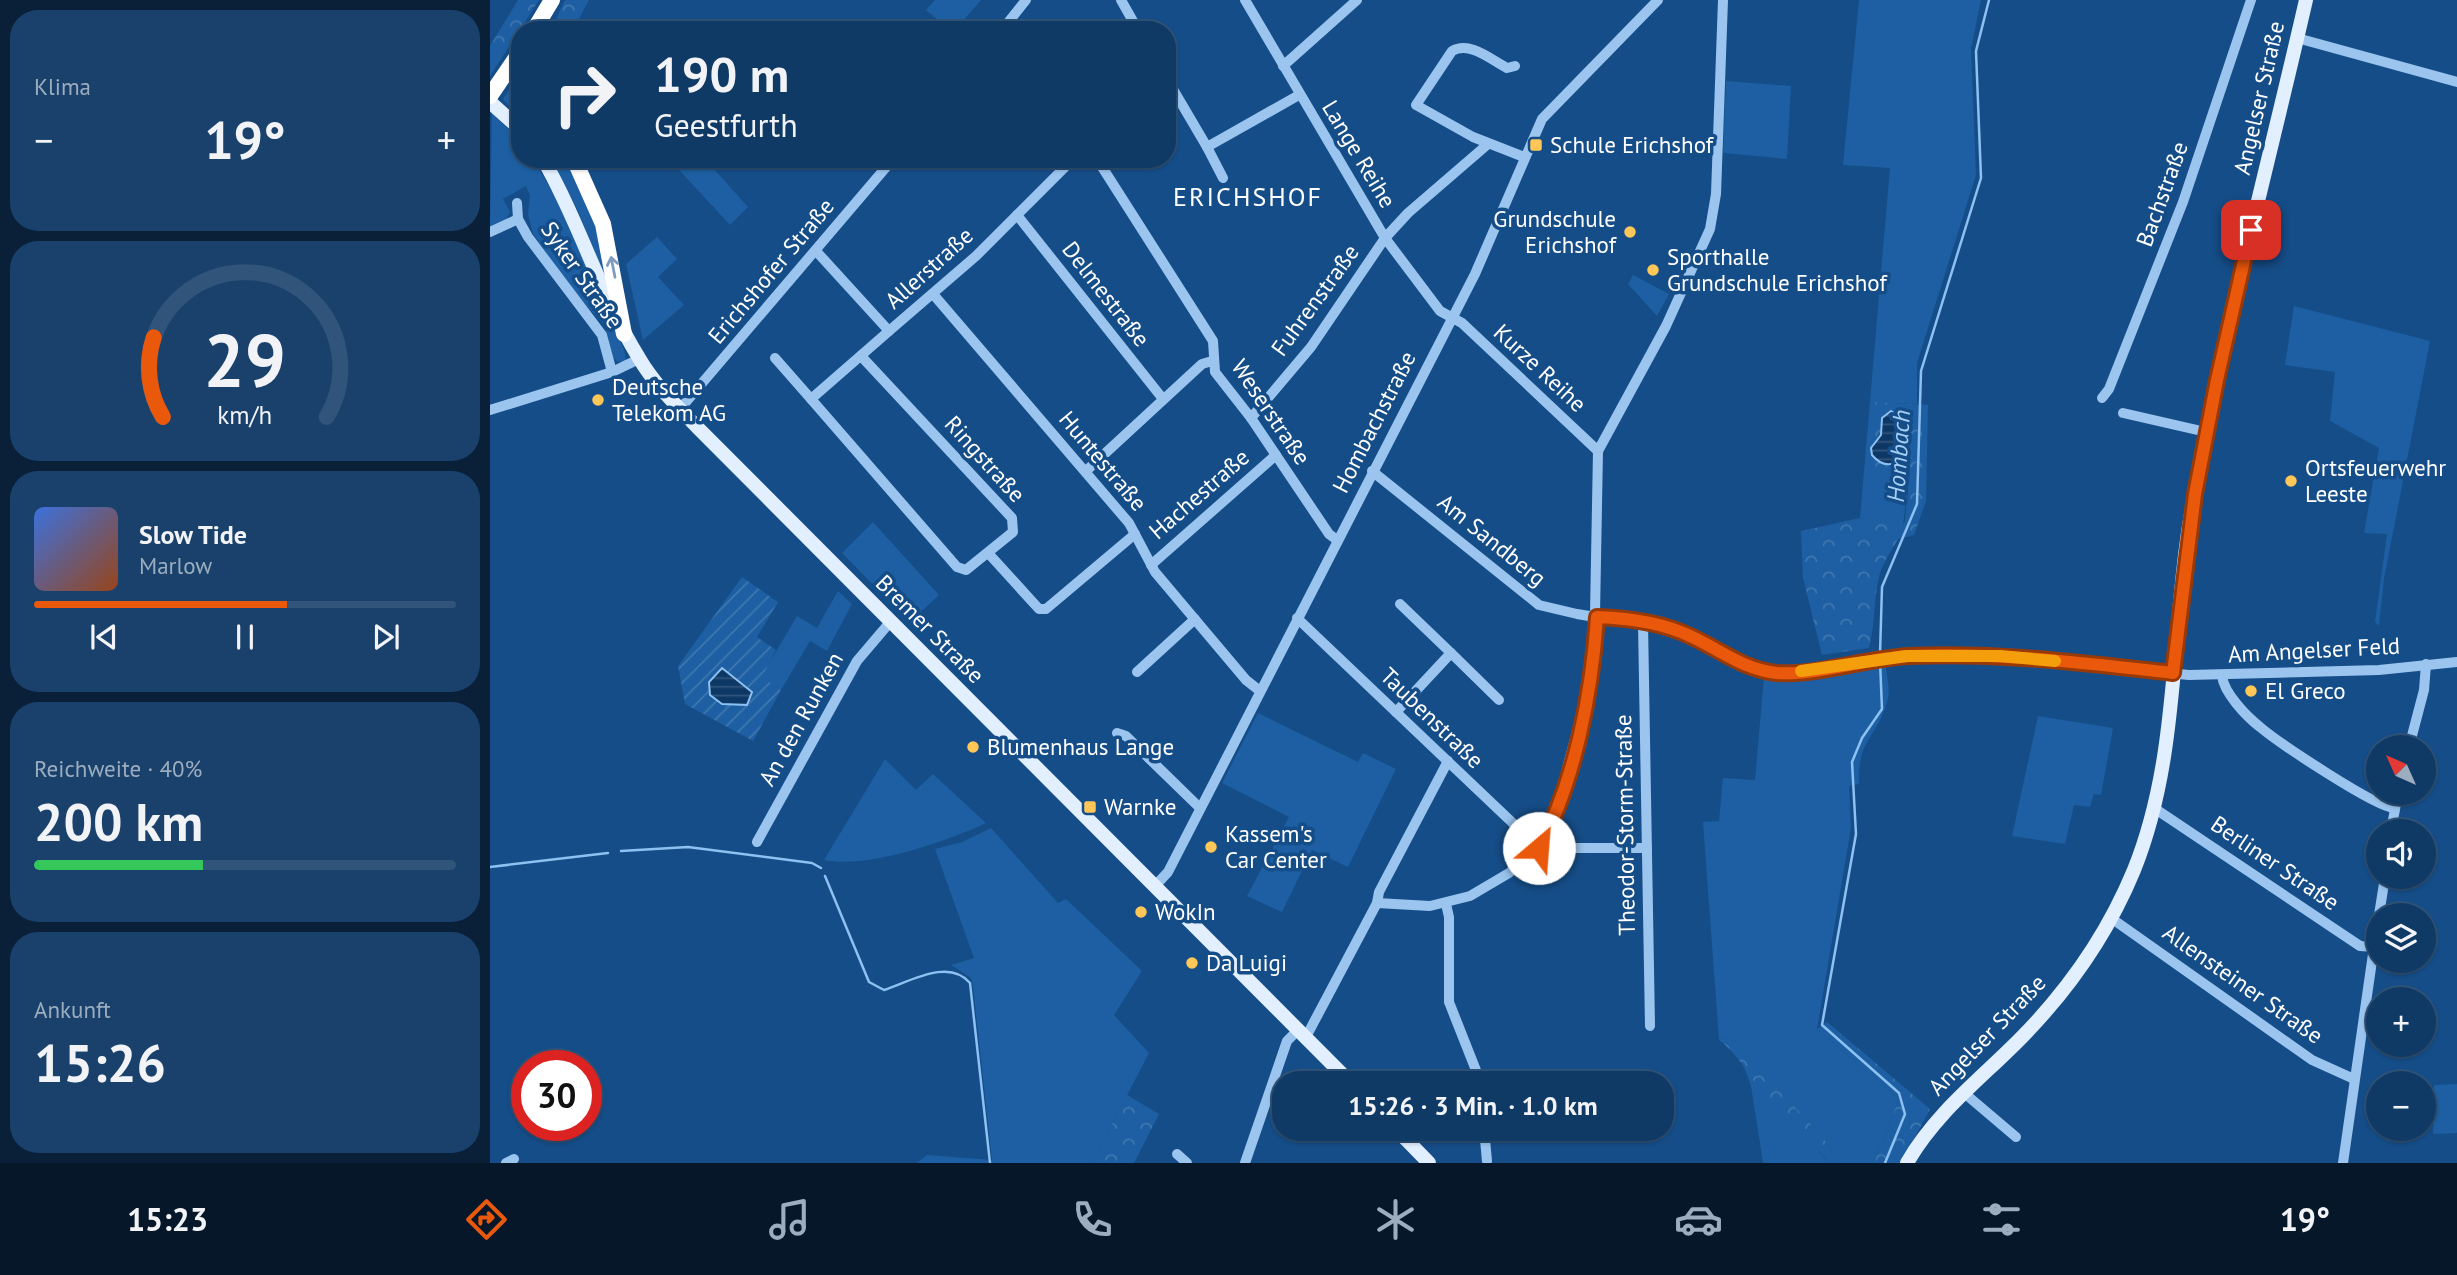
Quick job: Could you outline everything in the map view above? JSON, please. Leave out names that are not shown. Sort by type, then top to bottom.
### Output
[{"type":"highway","points":[[539,21],[551,2]]},
{"type":"highway","points":[[546,21],[551,2]]},
{"type":"highway","points":[[492,101],[511,68]]},
{"type":"highway","points":[[579,168],[594,198],[610,246],[624,334]]},
{"type":"main road","name":"Angelser Straße","points":[[1907,1163],[1929,1129],[2048,1009],[2090,956],[2134,870],[2154,808],[2164,759],[2189,530],[2206,432],[2306,0]]},
{"type":"main road","points":[[492,101],[511,120]]},
{"type":"main road","name":"Bremer Straße","points":[[548,168],[577,224],[624,334],[639,359],[680,409],[1339,1071]]},
{"type":"main road","points":[[1408,1141],[1429,1163]]},
{"type":"street","points":[[1009,21],[1026,0]]},
{"type":"street","points":[[1121,0],[1133,21]]},
{"type":"street","name":"Lange Reihe","points":[[1245,0],[1385,238],[1440,311],[1452,318]]},
{"type":"street","points":[[1283,66],[1357,0]]},
{"type":"street","name":"Hombachstraße","points":[[1155,886],[1168,872],[1452,318],[1494,233],[1542,119],[1657,0]]},
{"type":"street","points":[[1377,903],[1446,904],[1470,897],[1509,873],[1539,848],[1553,821],[1591,684],[1597,617],[1598,451],[1665,326],[1710,229],[1716,194],[1723,0]]},
{"type":"street","name":"Bachstraße","points":[[2102,398],[2109,389],[2183,202],[2251,0]]},
{"type":"street","points":[[2297,38],[2457,82]]},
{"type":"street","points":[[1515,66],[1507,68],[1467,46],[1459,47],[1452,51],[1416,106],[1488,144],[1524,157]]},
{"type":"street","points":[[1176,94],[1223,178]]},
{"type":"street","points":[[1207,147],[1299,95]]},
{"type":"street","name":"Fuhrenstraße","points":[[1251,418],[1311,347],[1385,238],[1408,213],[1488,144]]},
{"type":"street","name":"Erichshofer Straße","points":[[680,409],[885,168]]},
{"type":"street","name":"Allerstraße","points":[[816,251],[889,331],[933,294],[1064,168]]},
{"type":"street","name":"Weserstraße","points":[[1103,168],[1213,341],[1212,361],[1215,372],[1251,418],[1329,534],[1337,540]]},
{"type":"street","name":"Syker Straße","points":[[517,202],[518,219],[546,263],[602,335],[612,372]]},
{"type":"street","name":"Delmestraße","points":[[1017,215],[1163,399]]},
{"type":"street","points":[[490,232],[518,219]]},
{"type":"street","name":"Huntestraße","points":[[933,294],[1086,471],[1135,534],[1151,565],[1246,680],[1260,691]]},
{"type":"street","name":"Kurze Reihe","points":[[1452,318],[1462,323],[1598,451]]},
{"type":"street","points":[[811,399],[889,331]]},
{"type":"street","name":"Ringstraße","points":[[775,358],[957,567],[966,570],[1013,533],[1012,518],[861,356]]},
{"type":"street","points":[[490,410],[612,372],[639,359]]},
{"type":"street","points":[[1086,471],[1202,364],[1212,361]]},
{"type":"street","points":[[2123,413],[2206,432]]},
{"type":"street","name":"Hachestraße","points":[[1151,565],[1276,456]]},
{"type":"street","name":"Am Sandberg","points":[[1372,471],[1539,605],[1643,623],[1691,636],[1742,665],[1767,671],[1815,669],[1879,658]]},
{"type":"street","points":[[989,554],[1039,609],[1046,609],[1135,534]]},
{"type":"street","points":[[1400,604],[1499,700]]},
{"type":"street","name":"Taubenstraße","points":[[1297,618],[1539,848]]},
{"type":"street","points":[[1137,672],[1195,619]]},
{"type":"street","name":"An den Runken","points":[[757,842],[857,661],[891,621]]},
{"type":"street","name":"Theodor-Storm-Straße","points":[[1643,623],[1650,1026]]},
{"type":"street","points":[[1396,712],[1451,653]]},
{"type":"street","name":"Am Angelser Feld","points":[[1879,658],[2000,656],[2222,676],[2379,670],[2457,662]]},
{"type":"street","points":[[2412,735],[2424,690],[2426,664]]},
{"type":"street","points":[[2222,676],[2223,683],[2233,698],[2259,727],[2365,795],[2394,808]]},
{"type":"street","points":[[1117,733],[1126,736],[1200,808]]},
{"type":"street","points":[[1245,1163],[1287,1041],[1302,1034],[1377,903],[1379,892],[1448,761]]},
{"type":"street","points":[[2393,819],[2395,805]]},
{"type":"street","name":"Berliner Straße","points":[[2154,808],[2360,946],[2366,946]]},
{"type":"street","points":[[1539,848],[1647,848]]},
{"type":"street","points":[[1446,904],[1449,917],[1450,1002],[1476,1071]]},
{"type":"street","name":"Allensteiner Straße","points":[[2111,918],[2312,1060],[2354,1079]]},
{"type":"street","points":[[2343,1163],[2370,973]]},
{"type":"street","points":[[1964,1092],[2016,1136]]},
{"type":"street","points":[[1485,1141],[1487,1161]]},
{"type":"street","points":[[1177,1154],[1187,1163]]},
{"type":"green space","points":[[518,0],[539,0],[525,21],[511,21],[511,43],[490,76],[490,46]]},
{"type":"green space","points":[[565,0],[589,0],[578,21],[555,21]]},
{"type":"green space","points":[[935,0],[981,0],[963,21],[939,21],[926,10]]},
{"type":"green space","points":[[1859,0],[1981,0],[1971,49],[1976,175],[1917,363],[1917,404],[1871,403],[1910,468],[1903,526],[1860,518],[1890,168],[1843,165]]},
{"type":"green space","points":[[1726,81],[1791,86],[1787,159],[1723,153]]},
{"type":"green space","points":[[511,88],[511,107],[503,99]]},
{"type":"green space","points":[[492,113],[511,132],[511,168],[538,168],[554,195],[624,349],[626,361],[618,362],[613,357],[605,326],[574,292],[533,234],[528,214],[530,195],[526,186],[503,199],[510,212],[505,221],[490,228]]},
{"type":"green space","points":[[556,168],[574,168],[595,213],[615,301],[577,209]]},
{"type":"green space","points":[[677,168],[713,168],[748,207],[730,225]]},
{"type":"green space","points":[[657,237],[677,259],[658,277],[684,305],[643,340],[626,264]]},
{"type":"green space","points":[[1633,275],[1669,294],[1657,316],[1628,284]]},
{"type":"green space","points":[[2294,306],[2430,341],[2384,579],[2379,626],[2375,622],[2387,534],[2364,533],[2379,448],[2330,421],[2335,372],[2285,365]]},
{"type":"green space","points":[[1871,402],[1928,405],[1926,501],[1914,535],[1898,539],[1882,569],[1876,591],[1869,648],[1822,655],[1803,578],[1801,531],[1860,518],[1903,525],[1905,521],[1910,468],[1869,466]]},
{"type":"green space","points":[[873,522],[939,595],[910,622],[842,553]]},
{"type":"green space","points":[[742,577],[778,602],[757,637],[776,650],[762,677],[781,690],[753,741],[685,704],[678,666]]},
{"type":"green space","points":[[838,591],[852,604],[827,651],[810,641],[781,690],[761,677],[797,616],[817,628]]},
{"type":"green space","points":[[1885,664],[1889,688],[1887,702],[1864,748],[1859,784],[1849,786],[1851,828],[1817,1029],[1899,1099],[1874,1163],[1839,1163],[1816,1130],[1763,1073],[1743,1038],[1719,1040],[1703,822],[1719,821],[1723,778],[1755,780],[1764,676],[1790,679]]},
{"type":"green space","points":[[1258,713],[1358,762],[1363,753],[1396,769],[1348,867],[1312,850],[1282,912],[1247,896],[1289,817],[1222,783]]},
{"type":"green space","points":[[2038,716],[2113,728],[2101,795],[2094,794],[2090,807],[2074,805],[2065,844],[2012,836]]},
{"type":"green space","points":[[885,759],[916,790],[933,774],[986,823],[906,852],[862,861],[824,860]]},
{"type":"green space","points":[[991,828],[1058,903],[1066,899],[1142,971],[1114,1015],[1149,1053],[1092,1163],[917,1163],[927,1155],[992,1160],[973,986],[971,978],[951,965],[974,958],[935,849],[962,842]]},
{"type":"green space","points":[[1827,1022],[1930,1109],[1901,1163],[1874,1163],[1899,1099],[1817,1029]]},
{"type":"green space","points":[[1743,1037],[1763,1072],[1816,1130],[1839,1163],[1828,1163],[1814,1144],[1772,1104],[1738,1059],[1719,1040]]},
{"type":"green space","points":[[1742,1061],[1765,1096],[1811,1140],[1828,1163],[1763,1163],[1751,1086]]},
{"type":"green space","points":[[2457,1084],[2457,1133],[2436,1134],[2436,1085]]},
{"type":"green space","points":[[1127,1095],[1159,1114],[1134,1163],[1092,1163]]},
{"type":"water","points":[[1891,411],[1907,422],[1909,432],[1906,450],[1901,458],[1888,464],[1880,462],[1872,455],[1871,448],[1881,435],[1882,418]]},
{"type":"water","points":[[722,668],[752,692],[747,705],[722,704],[710,695],[709,682]]},
{"type":"waterway","name":"Hombach","points":[[1880,654],[1882,587],[1917,504],[1921,371],[1981,178],[1976,51],[1989,0]]},
{"type":"waterway","name":"Hombach","points":[[1880,661],[1882,709],[1862,738],[1852,762],[1856,834],[1822,1025],[1899,1093],[1905,1114],[1885,1163]]},
{"type":"waterway","points":[[621,851],[688,847],[812,863],[821,868]]},
{"type":"waterway","points":[[490,867],[608,853]]},
{"type":"waterway","points":[[825,876],[869,982],[884,990],[929,974],[952,972],[970,983],[990,1163]]},
{"type":"slow traffic","points":[[1801,671],[1907,656],[2000,656],[2055,661]]},
{"type":"place","name":"Schule Erichshof","points":[[1536,145]]},
{"type":"place","name":"Grundschule Erichshof","points":[[1630,232]]},
{"type":"place","name":"Sporthalle Grundschule Erichshof","points":[[1653,270]]},
{"type":"place","name":"Deutsche Telekom AG","points":[[598,400]]},
{"type":"place","name":"Ortsfeuerwehr Leeste","points":[[2291,481]]},
{"type":"place","name":"El Greco","points":[[2251,691]]},
{"type":"place","name":"Blumenhaus Lange","points":[[973,747]]},
{"type":"place","name":"Warnke","points":[[1090,807]]},
{"type":"place","name":"Kassem's Car Center","points":[[1211,847]]},
{"type":"place","name":"WokIn","points":[[1141,912]]},
{"type":"place","name":"Da Luigi","points":[[1192,963]]},
{"type":"district","name":"ERICHSHOF","points":[[1248,197]]},
{"type":"route","points":[[1539,848],[1553,821],[1591,684],[1597,617],[1673,630],[1691,636],[1742,665],[1781,673],[1875,659],[1959,655],[2000,656],[2173,673],[2195,494],[2217,380],[2251,230]]}]
